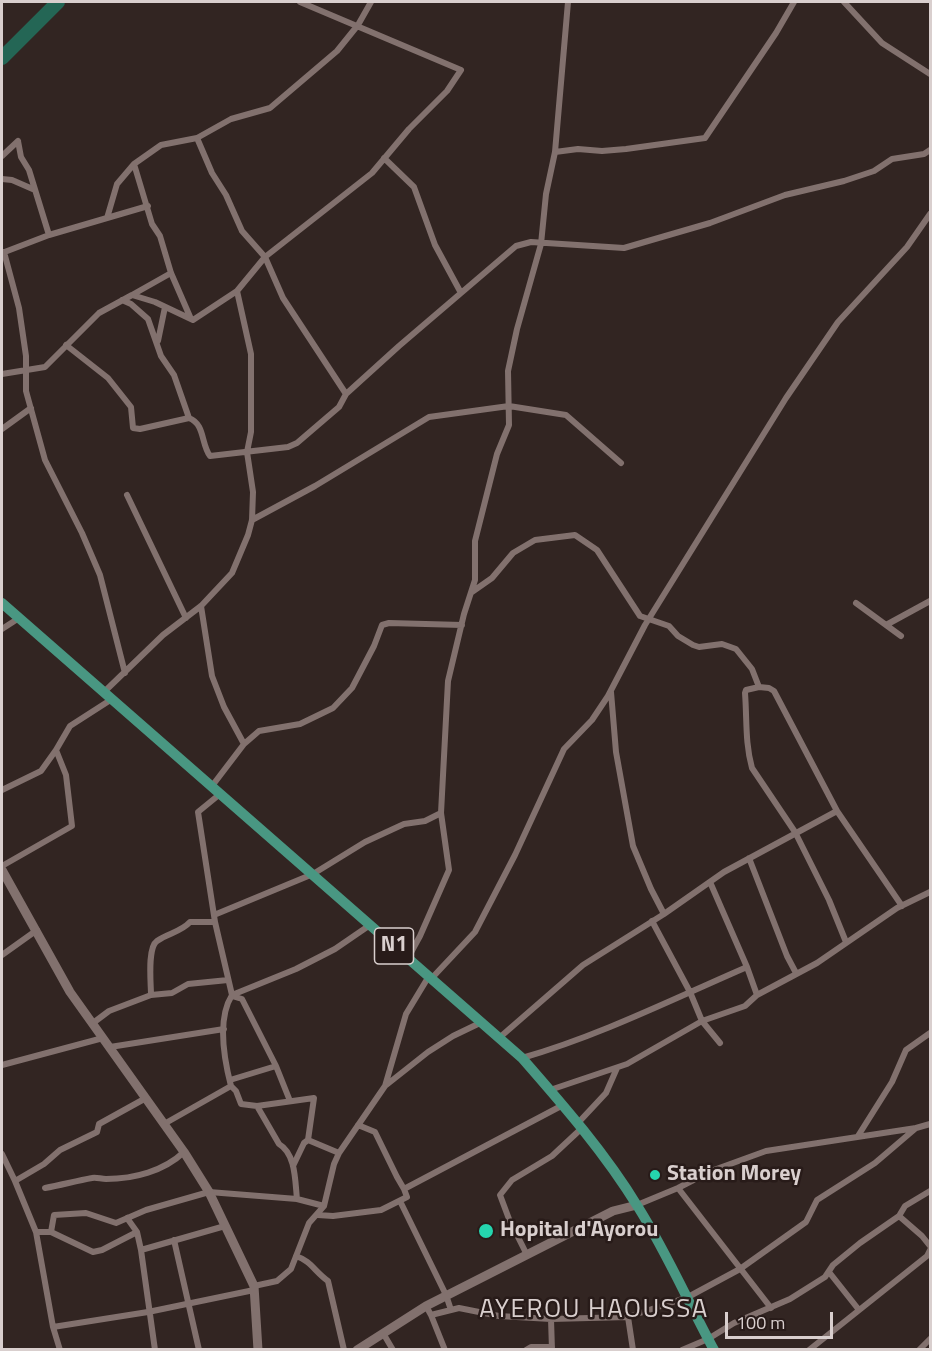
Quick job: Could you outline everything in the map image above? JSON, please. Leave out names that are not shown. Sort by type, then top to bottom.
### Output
[{"type":"main road","name":"N1","points":[[2,603],[522,1058],[580,1126],[637,1205],[661,1245],[714,1350]]},
{"type":"street","points":[[132,295],[193,320],[237,291],[264,257],[372,173],[409,129],[447,92],[461,70],[300,2]]},
{"type":"street","points":[[107,218],[117,184],[134,164],[161,145],[197,138],[231,119],[270,108],[337,51],[358,25],[371,2]]},
{"type":"street","points":[[408,958],[449,870],[441,813],[448,681],[475,580],[475,541],[497,454],[509,425],[508,371],[517,329],[541,244],[546,194],[555,152],[568,2]]},
{"type":"street","points":[[555,152],[578,149],[602,151],[626,149],[705,138],[776,33],[794,2]]},
{"type":"street","points":[[844,2],[882,43],[930,74]]},
{"type":"street","points":[[197,138],[242,231],[264,257],[283,298],[346,394]]},
{"type":"street","points":[[2,156],[18,141],[21,157],[29,170],[49,235]]},
{"type":"street","points":[[122,300],[131,304],[148,320],[161,356],[174,375],[189,418],[200,426],[210,456],[292,446],[339,407],[346,394],[516,246],[531,242],[624,248],[710,223],[785,195],[874,171],[892,159],[924,154],[930,150]]},
{"type":"street","points":[[384,158],[414,187],[435,244],[461,293]]},
{"type":"street","points":[[134,164],[152,224],[160,236],[171,273],[191,319]]},
{"type":"street","points":[[2,179],[12,180],[35,191]]},
{"type":"street","points":[[125,673],[100,575],[82,533],[45,460],[26,391],[26,356],[19,308],[3,252],[49,235],[147,206]]},
{"type":"street","points":[[385,1086],[406,1014],[430,978],[475,932],[515,855],[564,749],[592,720],[611,691],[649,619],[786,398],[838,322],[907,247],[930,214]]},
{"type":"street","points":[[2,374],[45,367],[99,313],[171,273]]},
{"type":"street","points":[[2,790],[41,771],[70,726],[108,696],[125,673],[163,635],[201,606],[232,573],[252,520],[253,492],[247,452],[251,432],[250,354],[237,291]]},
{"type":"street","points":[[157,344],[165,307]]},
{"type":"street","points":[[66,345],[108,378],[131,407],[133,428],[140,429],[189,418]]},
{"type":"street","points":[[252,520],[315,486],[429,417],[509,406],[566,415],[621,463]]},
{"type":"street","points":[[2,429],[31,408]]},
{"type":"street","points":[[127,495],[186,618]]},
{"type":"street","points":[[471,592],[492,578],[513,554],[535,540],[575,535],[597,550],[640,616],[669,626],[678,636],[699,648],[722,644],[736,649],[752,669],[759,687]]},
{"type":"street","points":[[886,625],[930,601]]},
{"type":"street","points":[[856,603],[901,636]]},
{"type":"street","points":[[201,606],[212,676],[224,706],[244,744]]},
{"type":"street","points":[[2,629],[18,618]]},
{"type":"street","points":[[232,995],[215,919],[198,812],[216,790],[244,744],[260,731],[300,724],[333,708],[352,688],[374,646],[381,625],[389,623],[462,625]]},
{"type":"street","points":[[846,942],[829,900],[795,832],[752,768],[745,731],[747,719],[744,693],[746,690],[759,687],[774,691],[837,811],[902,906]]},
{"type":"street","points":[[611,691],[616,752],[633,846],[664,915]]},
{"type":"street","points":[[56,750],[66,775],[72,826],[2,868],[70,992],[184,1152],[209,1192],[254,1288],[258,1350]]},
{"type":"street","points":[[499,1038],[583,965],[664,915],[724,872],[837,811]]},
{"type":"street","points":[[151,996],[151,948],[156,942],[184,928],[190,922],[215,919],[313,874],[365,842],[404,824],[425,820],[441,813]]},
{"type":"street","points":[[749,858],[787,956],[796,973]]},
{"type":"street","points":[[710,882],[757,995]]},
{"type":"street","points":[[550,1090],[627,1064],[702,1021],[745,1006],[757,995],[817,963],[902,906],[930,892]]},
{"type":"street","points":[[652,921],[690,992],[702,1021],[720,1043]]},
{"type":"street","points":[[293,1167],[304,1143],[308,1140],[314,1098],[257,1106],[241,1104],[231,1083],[224,1029],[225,1006],[232,995],[296,969],[335,949],[370,925]]},
{"type":"street","points":[[2,955],[36,930]]},
{"type":"street","points":[[522,1058],[556,1047],[747,967]]},
{"type":"street","points":[[93,1023],[109,1011],[151,996],[172,993],[188,984],[228,980]]},
{"type":"street","points":[[232,995],[242,999],[276,1066],[290,1101]]},
{"type":"street","points":[[53,1327],[148,1312],[277,1281],[291,1269],[309,1223],[324,1206],[334,1164],[339,1153],[385,1086],[428,1052],[480,1023]]},
{"type":"street","points":[[110,1047],[224,1029]]},
{"type":"street","points":[[858,1136],[892,1082],[906,1050],[930,1033]]},
{"type":"street","points":[[2,1065],[103,1038]]},
{"type":"street","points":[[164,1124],[231,1083],[276,1066]]},
{"type":"street","points":[[527,1255],[508,1219],[500,1194],[512,1180],[552,1156],[580,1126],[606,1093],[617,1068]]},
{"type":"street","points":[[15,1181],[44,1164],[60,1150],[98,1132],[99,1125],[146,1098]]},
{"type":"street","points":[[405,1189],[563,1105]]},
{"type":"street","points":[[257,1106],[279,1144],[285,1147],[293,1167],[297,1199]]},
{"type":"street","points":[[357,1349],[428,1310],[446,1295],[613,1211],[637,1205],[711,1171],[766,1151],[930,1124]]},
{"type":"street","points":[[318,1215],[333,1216],[381,1210],[407,1197],[375,1132],[358,1125]]},
{"type":"street","points":[[428,1310],[459,1308],[499,1316],[551,1319],[628,1317],[688,1298],[740,1269],[806,1222],[817,1200],[874,1163],[916,1128]]},
{"type":"street","points":[[308,1140],[339,1153]]},
{"type":"street","points":[[45,1188],[95,1178],[106,1179],[158,1170],[172,1163],[184,1152]]},
{"type":"street","points":[[2,1154],[36,1232],[53,1327],[60,1350]]},
{"type":"street","points":[[678,1188],[771,1308]]},
{"type":"street","points":[[682,1350],[708,1339],[734,1323],[790,1299],[825,1277],[860,1243],[899,1216],[905,1206],[930,1191]]},
{"type":"street","points":[[51,1232],[54,1215],[86,1214],[116,1223],[146,1209],[209,1192],[297,1199],[324,1206]]},
{"type":"street","points":[[400,1201],[446,1295],[451,1310]]},
{"type":"street","points":[[809,1350],[927,1256],[930,1248],[922,1236],[899,1216]]},
{"type":"street","points":[[127,1218],[137,1232],[141,1250],[155,1350]]},
{"type":"street","points":[[141,1250],[225,1226]]},
{"type":"street","points":[[36,1232],[51,1232],[93,1251],[102,1250],[137,1232]]},
{"type":"street","points":[[174,1240],[199,1350]]},
{"type":"street","points":[[296,1256],[307,1260],[316,1273],[328,1281],[344,1350]]},
{"type":"street","points":[[829,1272],[859,1310]]},
{"type":"street","points":[[428,1310],[445,1350]]},
{"type":"street","points":[[628,1317],[633,1350]]},
{"type":"street","points":[[526,1350],[531,1347],[552,1348],[551,1319]]},
{"type":"street","points":[[384,1333],[393,1350]]},
{"type":"street","points":[[919,1350],[930,1339]]},
{"type":"waterway","points":[[2,58],[58,2]]},
{"type":"place","name":"Station Morey","points":[[655,1175]]},
{"type":"place","name":"Hopital d'Ayorou","points":[[486,1231]]},
{"type":"district","name":"AYEROU HAOUSSA","points":[[594,1311]]}]
